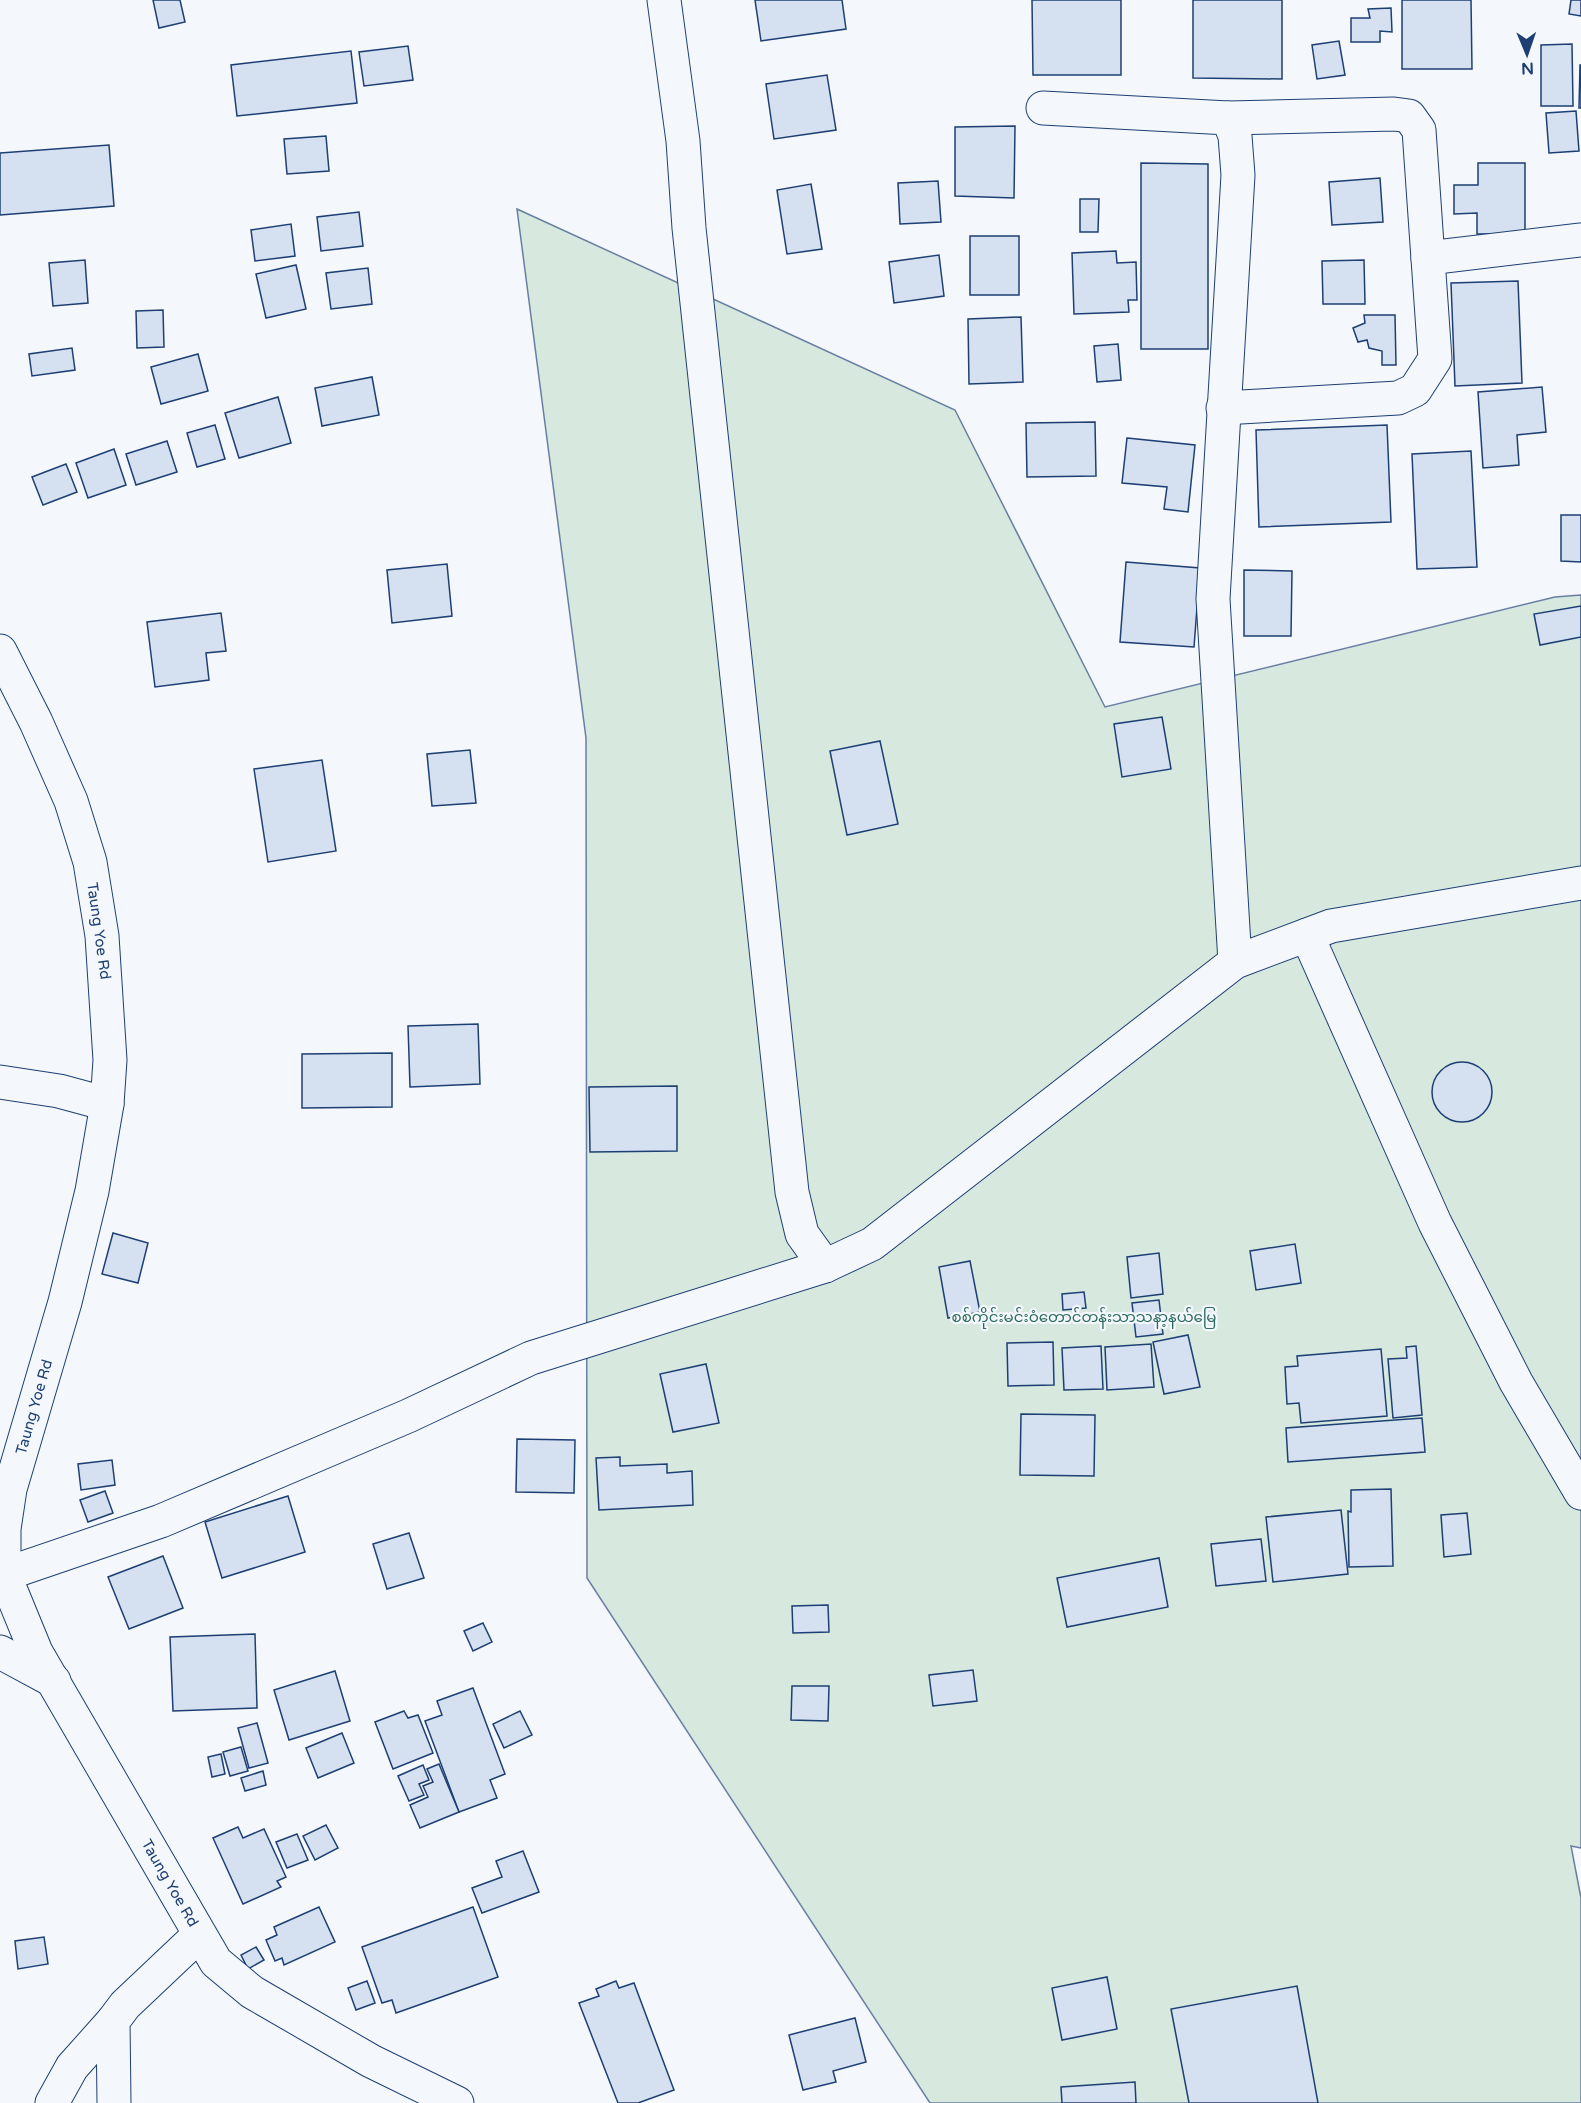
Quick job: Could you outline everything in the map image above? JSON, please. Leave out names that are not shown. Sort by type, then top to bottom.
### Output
[{"type":"street","points":[[664,0],[683,141],[688,228],[792,1191],[802,1234],[825,1266]]},
{"type":"street","points":[[1043,108],[1228,118],[1394,114],[1409,116],[1419,130],[1435,359],[1415,390],[1398,398],[1223,408]]},
{"type":"street","points":[[1228,118],[1235,136],[1238,175],[1212,598],[1235,962]]},
{"type":"street","points":[[1428,258],[1581,240]]},
{"type":"street","name":"Taung Yoe Rd","points":[[0,651],[36,722],[67,791],[90,862],[102,936],[109,1016],[110,1060],[107,1104],[92,1191],[65,1302],[10,1489],[4,1529],[2,1575],[36,1652],[56,1682],[216,1962],[252,1992],[371,2061],[457,2103]]},
{"type":"street","points":[[2,1575],[160,1521],[408,1416],[531,1358],[825,1266],[872,1244],[1235,962],[1331,926],[1581,883]]},
{"type":"street","points":[[1307,935],[1435,1223],[1516,1382],[1581,1493]]},
{"type":"street","points":[[0,1082],[59,1091],[107,1104]]},
{"type":"street","points":[[0,1652],[56,1682]]},
{"type":"street","points":[[52,2103],[72,2067],[125,2005],[200,1935]]},
{"type":"street","points":[[113,2021],[114,2103]]},
{"type":"green space","name":"စစ်ကိုင်းမင်းဝံတောင်တန်းသာသနာ့နယ်မြေ","points":[[517,209],[955,410],[1105,707],[1555,597],[1581,595],[1581,1848],[1571,1846],[1581,1898],[1581,2103],[930,2103],[587,1578],[586,738]]},
{"type":"building","points":[[153,0],[180,0],[185,22],[159,28]]},
{"type":"building","points":[[755,0],[842,0],[846,29],[761,41]]},
{"type":"building","points":[[1032,0],[1121,0],[1121,75],[1033,75]]},
{"type":"building","points":[[1193,0],[1282,0],[1282,79],[1193,78]]},
{"type":"building","points":[[1402,0],[1471,0],[1472,69],[1402,69]]},
{"type":"building","points":[[1571,0],[1581,0],[1581,16],[1569,14]]},
{"type":"building","points":[[1391,8],[1392,32],[1380,31],[1380,42],[1351,42],[1351,18],[1370,18],[1368,9]]},
{"type":"building","points":[[1339,41],[1345,75],[1317,79],[1312,45]]},
{"type":"building","points":[[1572,44],[1573,106],[1541,106],[1541,45]]},
{"type":"building","points":[[408,46],[413,80],[364,86],[359,52]]},
{"type":"building","points":[[351,51],[357,103],[237,116],[231,65]]},
{"type":"building","points":[[1580,65],[1581,108],[1579,108]]},
{"type":"building","points":[[827,75],[836,130],[774,139],[766,84]]},
{"type":"building","points":[[1576,111],[1579,151],[1549,153],[1546,113]]},
{"type":"building","points":[[1015,126],[1014,198],[955,196],[955,127]]},
{"type":"building","points":[[326,136],[329,171],[287,174],[284,139]]},
{"type":"building","points":[[109,145],[114,206],[0,215],[0,153]]},
{"type":"building","points":[[1141,163],[1208,164],[1208,349],[1141,349]]},
{"type":"building","points":[[1478,163],[1525,163],[1525,234],[1477,234],[1477,213],[1454,214],[1454,185],[1478,185]]},
{"type":"building","points":[[1380,178],[1383,222],[1332,225],[1329,182]]},
{"type":"building","points":[[938,181],[941,222],[900,224],[898,183]]},
{"type":"building","points":[[811,184],[822,249],[787,254],[777,190]]},
{"type":"building","points":[[1080,199],[1099,199],[1098,232],[1080,232]]},
{"type":"building","points":[[359,212],[363,246],[321,251],[317,217]]},
{"type":"building","points":[[291,224],[295,256],[255,261],[251,230]]},
{"type":"building","points":[[970,236],[1019,236],[1019,295],[970,295]]},
{"type":"building","points":[[1116,251],[1117,263],[1136,262],[1137,300],[1128,300],[1129,312],[1074,314],[1072,253]]},
{"type":"building","points":[[939,255],[944,296],[894,303],[889,262]]},
{"type":"building","points":[[85,260],[88,303],[53,306],[49,263]]},
{"type":"building","points":[[1364,260],[1365,304],[1323,304],[1322,261]]},
{"type":"building","points":[[296,265],[306,309],[266,318],[256,274]]},
{"type":"building","points":[[368,268],[372,304],[331,309],[326,273]]},
{"type":"building","points":[[1518,281],[1522,383],[1455,386],[1451,283]]},
{"type":"building","points":[[163,310],[164,347],[137,348],[136,311]]},
{"type":"building","points":[[1364,315],[1395,315],[1396,365],[1382,365],[1382,351],[1369,348],[1367,340],[1358,342],[1353,328],[1365,323]]},
{"type":"building","points":[[1021,317],[1023,382],[969,384],[968,319]]},
{"type":"building","points":[[1118,344],[1121,380],[1097,382],[1094,346]]},
{"type":"building","points":[[72,348],[75,370],[32,376],[29,354]]},
{"type":"building","points":[[198,354],[208,391],[161,404],[151,367]]},
{"type":"building","points":[[372,377],[379,415],[322,426],[315,388]]},
{"type":"building","points":[[1542,387],[1546,432],[1517,435],[1519,465],[1483,468],[1478,392]]},
{"type":"building","points":[[278,397],[291,443],[239,458],[225,413]]},
{"type":"building","points":[[1095,422],[1096,476],[1027,477],[1026,423]]},
{"type":"building","points":[[215,425],[225,459],[197,467],[187,433]]},
{"type":"building","points":[[1387,425],[1391,522],[1259,527],[1256,430]]},
{"type":"building","points":[[1127,438],[1195,445],[1188,512],[1164,509],[1167,487],[1122,483]]},
{"type":"building","points":[[167,441],[177,472],[136,485],[126,454]]},
{"type":"building","points":[[114,449],[126,485],[88,498],[76,463]]},
{"type":"building","points":[[1471,451],[1477,567],[1417,569],[1412,454]]},
{"type":"building","points":[[66,464],[77,492],[43,505],[32,477]]},
{"type":"building","points":[[1561,515],[1581,515],[1581,562],[1561,561]]},
{"type":"building","points":[[1126,562],[1200,568],[1194,647],[1120,642]]},
{"type":"building","points":[[447,564],[452,616],[392,623],[387,570]]},
{"type":"building","points":[[1244,570],[1292,571],[1291,636],[1244,636]]},
{"type":"building","points":[[1581,606],[1581,637],[1540,645],[1534,614]]},
{"type":"building","points":[[221,613],[226,651],[206,653],[209,680],[155,687],[147,622]]},
{"type":"building","points":[[1162,717],[1171,769],[1122,777],[1114,724]]},
{"type":"building","points":[[880,741],[898,824],[847,835],[830,751]]},
{"type":"building","points":[[470,750],[476,803],[432,806],[427,754]]},
{"type":"building","points":[[322,760],[336,851],[268,862],[254,769]]},
{"type":"building","points":[[478,1024],[480,1084],[410,1087],[408,1026]]},
{"type":"building","points":[[392,1053],[392,1107],[302,1108],[302,1054]]},
{"type":"building","points":[[1462,1062],[1479,1067],[1487,1075],[1492,1092],[1487,1109],[1479,1117],[1462,1122],[1445,1117],[1437,1109],[1432,1092],[1437,1075],[1445,1067]]},
{"type":"building","points":[[677,1086],[677,1151],[590,1152],[589,1087]]},
{"type":"building","points":[[113,1233],[148,1243],[138,1283],[102,1274]]},
{"type":"building","points":[[1295,1244],[1301,1283],[1256,1290],[1250,1251]]},
{"type":"building","points":[[1159,1253],[1163,1294],[1131,1298],[1127,1257]]},
{"type":"building","points":[[970,1261],[980,1312],[948,1318],[939,1267]]},
{"type":"building","points":[[1084,1292],[1086,1308],[1063,1310],[1062,1294]]},
{"type":"building","points":[[1159,1300],[1163,1334],[1136,1337],[1132,1303]]},
{"type":"building","points":[[1188,1335],[1200,1387],[1164,1394],[1153,1342]]},
{"type":"building","points":[[1053,1342],[1054,1385],[1008,1386],[1007,1343]]},
{"type":"building","points":[[1151,1344],[1154,1387],[1107,1390],[1105,1347]]},
{"type":"building","points":[[1101,1346],[1103,1389],[1064,1390],[1062,1348]]},
{"type":"building","points":[[1416,1346],[1422,1415],[1393,1418],[1388,1359],[1407,1358],[1406,1347]]},
{"type":"building","points":[[1381,1349],[1387,1416],[1301,1423],[1299,1403],[1287,1404],[1285,1367],[1298,1366],[1297,1356]]},
{"type":"building","points":[[706,1364],[719,1423],[673,1432],[660,1374]]},
{"type":"building","points":[[1021,1414],[1095,1415],[1094,1476],[1020,1475]]},
{"type":"building","points":[[1422,1418],[1425,1452],[1288,1462],[1286,1428]]},
{"type":"building","points":[[517,1439],[575,1440],[574,1493],[516,1492]]},
{"type":"building","points":[[620,1457],[620,1466],[667,1464],[667,1473],[692,1471],[693,1505],[599,1510],[596,1458]]},
{"type":"building","points":[[112,1460],[115,1485],[81,1490],[78,1464]]},
{"type":"building","points":[[1391,1489],[1393,1566],[1349,1567],[1348,1511],[1351,1512],[1351,1490]]},
{"type":"building","points":[[105,1491],[113,1513],[88,1522],[80,1500]]},
{"type":"building","points":[[288,1496],[305,1552],[222,1578],[205,1522]]},
{"type":"building","points":[[1341,1510],[1348,1574],[1273,1582],[1266,1517]]},
{"type":"building","points":[[1467,1513],[1471,1554],[1444,1557],[1441,1515]]},
{"type":"building","points":[[409,1533],[424,1578],[387,1589],[373,1544]]},
{"type":"building","points":[[1261,1539],[1266,1581],[1216,1586],[1211,1544]]},
{"type":"building","points":[[163,1556],[183,1608],[129,1629],[108,1577]]},
{"type":"building","points":[[1159,1558],[1168,1607],[1067,1627],[1057,1578]]},
{"type":"building","points":[[828,1605],[829,1632],[793,1633],[792,1606]]},
{"type":"building","points":[[483,1623],[492,1642],[473,1651],[464,1631]]},
{"type":"building","points":[[255,1634],[257,1708],[173,1711],[170,1637]]},
{"type":"building","points":[[973,1670],[977,1701],[933,1706],[929,1675]]},
{"type":"building","points":[[335,1671],[350,1721],[289,1740],[274,1690]]},
{"type":"building","points":[[792,1686],[829,1686],[828,1721],[791,1720]]},
{"type":"building","points":[[473,1688],[505,1774],[490,1780],[497,1798],[459,1812],[425,1721],[442,1715],[437,1701]]},
{"type":"building","points":[[404,1711],[408,1718],[418,1715],[433,1753],[393,1769],[375,1722]]},
{"type":"building","points":[[520,1711],[532,1735],[504,1748],[493,1724]]},
{"type":"building","points":[[257,1723],[268,1763],[249,1768],[238,1728]]},
{"type":"building","points":[[342,1733],[354,1763],[318,1778],[306,1748]]},
{"type":"building","points":[[241,1747],[248,1771],[230,1776],[223,1752]]},
{"type":"building","points":[[221,1754],[225,1774],[212,1777],[208,1757]]},
{"type":"building","points":[[439,1764],[459,1812],[420,1828],[410,1805],[428,1797],[423,1786],[433,1782],[427,1769]]},
{"type":"building","points":[[423,1765],[429,1780],[419,1784],[424,1795],[409,1801],[398,1776]]},
{"type":"building","points":[[263,1771],[266,1785],[245,1791],[241,1778]]},
{"type":"building","points":[[326,1825],[338,1848],[315,1860],[303,1836]]},
{"type":"building","points":[[238,1827],[243,1838],[264,1829],[286,1877],[277,1881],[281,1887],[243,1904],[213,1838]]},
{"type":"building","points":[[297,1834],[308,1860],[287,1868],[276,1842]]},
{"type":"building","points":[[523,1851],[539,1892],[482,1913],[472,1888],[502,1877],[496,1861]]},
{"type":"building","points":[[319,1907],[335,1942],[284,1965],[282,1958],[275,1961],[266,1940],[277,1935],[274,1927]]},
{"type":"building","points":[[473,1907],[498,1977],[396,2013],[392,2000],[382,2003],[362,1947]]},
{"type":"building","points":[[44,1937],[48,1964],[18,1969],[15,1941]]},
{"type":"building","points":[[256,1947],[264,1960],[248,1969],[241,1955]]},
{"type":"building","points":[[1107,1977],[1117,2029],[1062,2040],[1052,1988]]},
{"type":"building","points":[[367,1981],[375,2003],[356,2010],[348,1988]]},
{"type":"building","points":[[616,1981],[619,1988],[634,1983],[674,2090],[638,2103],[618,2103],[579,2003],[599,1996],[596,1989]]},
{"type":"building","points":[[1297,1986],[1318,2103],[1189,2103],[1171,2009]]},
{"type":"building","points":[[855,2018],[866,2062],[833,2071],[836,2082],[803,2090],[789,2035]]},
{"type":"building","points":[[1135,2082],[1136,2103],[1062,2103],[1061,2087]]}]
